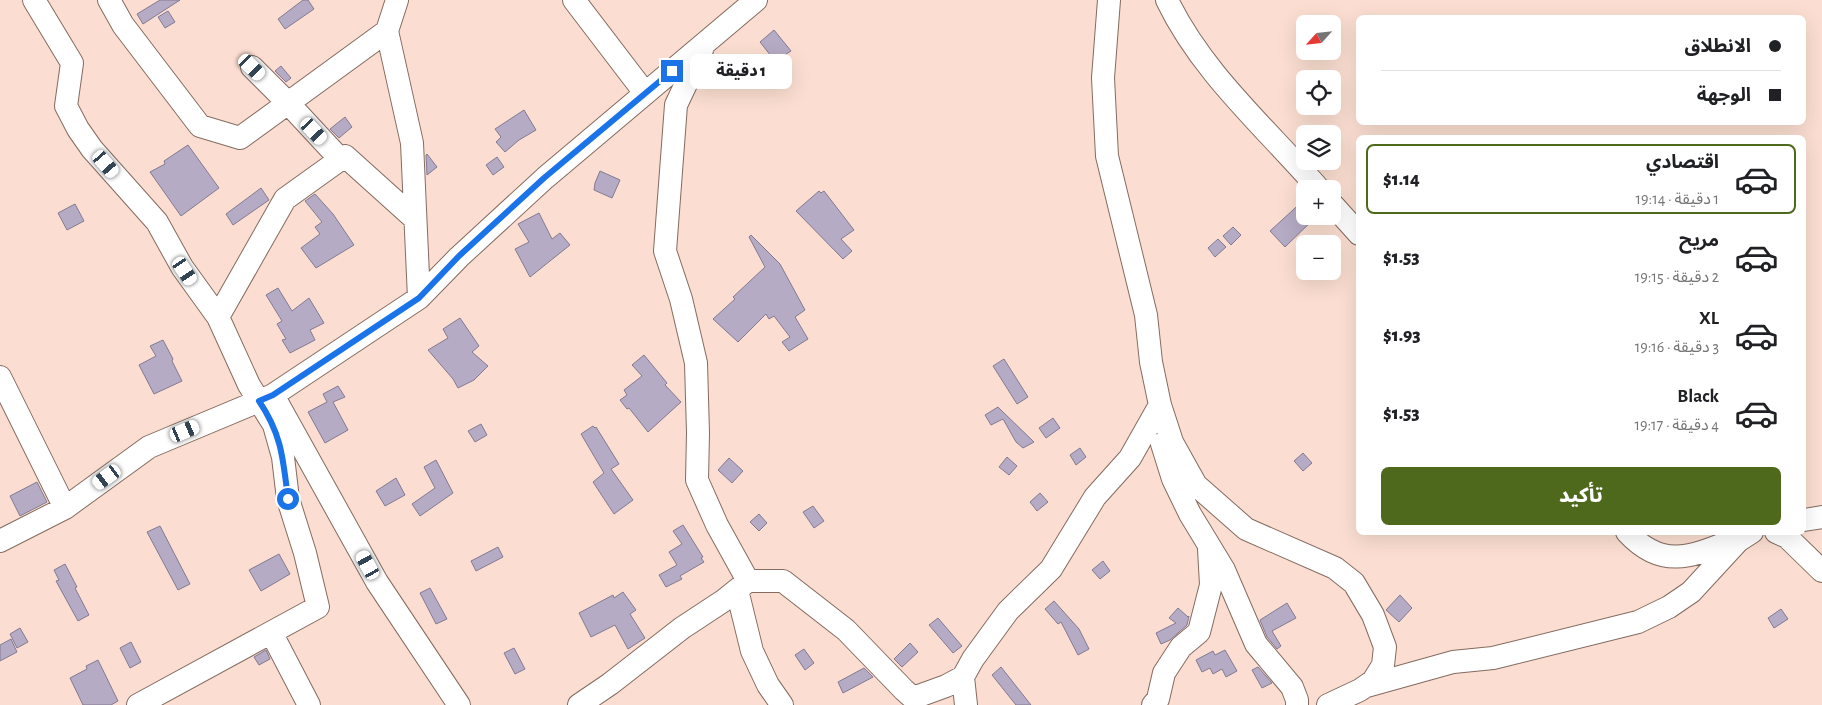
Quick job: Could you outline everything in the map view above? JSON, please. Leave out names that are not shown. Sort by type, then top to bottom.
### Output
[{"type":"street","points":[[34,0],[72,63],[66,106],[78,129],[96,154],[157,222],[182,267],[218,317],[242,371],[266,398],[378,582],[459,705]]},
{"type":"street","points":[[109,0],[123,25],[200,126],[240,138],[387,31]]},
{"type":"street","points":[[397,0],[387,31],[412,143],[419,298]]},
{"type":"street","points":[[574,0],[645,93]]},
{"type":"street","points":[[0,541],[65,508],[149,447],[266,398],[419,298],[459,256],[544,178],[756,0]]},
{"type":"street","points":[[1109,0],[1103,78],[1107,156],[1146,315],[1151,362],[1160,405],[1172,442],[1196,485],[1246,529],[1335,568],[1354,583],[1373,615],[1385,646],[1382,665],[1378,674],[1367,686]]},
{"type":"street","points":[[1167,0],[1179,25],[1204,59],[1239,102],[1311,180]]},
{"type":"street","points":[[705,43],[676,104],[666,252],[681,299],[696,363],[697,480],[743,586],[752,651],[768,685],[782,705]]},
{"type":"street","points":[[252,67],[340,159]]},
{"type":"street","points":[[218,317],[285,199],[345,156],[415,219]]},
{"type":"street","points":[[1341,214],[1356,231]]},
{"type":"street","points":[[0,377],[65,508]]},
{"type":"street","points":[[138,705],[272,634],[318,607],[305,553],[288,499],[283,457],[266,398]]},
{"type":"street","points":[[1160,405],[1162,443],[1173,479],[1190,514],[1224,570],[1256,644],[1292,688],[1297,705]]},
{"type":"street","points":[[966,705],[963,678],[973,659],[1008,611],[1051,569],[1095,497],[1130,458],[1160,405]]},
{"type":"street","points":[[1806,520],[1822,517]]},
{"type":"street","points":[[1630,535],[1638,544],[1662,556],[1684,558],[1746,535]]},
{"type":"street","points":[[1328,705],[1367,686],[1453,662],[1493,658],[1638,622],[1670,607],[1691,592],[1738,542],[1748,535]]},
{"type":"street","points":[[1783,535],[1822,571]]},
{"type":"street","points":[[1154,705],[1158,699],[1164,673],[1180,647],[1199,632],[1211,585],[1209,543]]},
{"type":"street","points":[[579,705],[610,684],[682,628],[743,586],[783,582],[846,630],[904,690],[907,701],[963,678]]},
{"type":"street","points":[[272,634],[309,705]]},
{"type":"building","points":[[160,0],[180,0],[143,24],[137,14]]},
{"type":"building","points":[[303,0],[308,0],[314,9],[285,29],[278,19]]},
{"type":"building","points":[[168,11],[175,22],[165,28],[158,17]]},
{"type":"building","points":[[774,30],[791,51],[775,61],[760,42]]},
{"type":"building","points":[[281,66],[291,78],[286,82],[275,71]]},
{"type":"building","points":[[524,110],[536,130],[519,140],[505,152],[496,142],[501,137],[495,129]]},
{"type":"building","points":[[345,117],[352,127],[339,138],[330,129]]},
{"type":"building","points":[[188,145],[219,188],[181,216],[150,172],[165,164],[164,161]]},
{"type":"building","points":[[426,155],[437,167],[427,175]]},
{"type":"building","points":[[497,157],[504,167],[493,175],[486,165]]},
{"type":"building","points":[[600,171],[620,180],[612,198],[594,190]]},
{"type":"building","points":[[261,188],[269,200],[233,225],[226,214]]},
{"type":"building","points":[[819,191],[821,193],[824,191],[854,230],[841,239],[852,251],[843,259],[796,211]]},
{"type":"building","points":[[315,194],[333,214],[354,245],[316,268],[301,248],[320,234],[315,227],[322,222],[305,201]]},
{"type":"building","points":[[75,204],[84,221],[67,230],[58,213]]},
{"type":"building","points":[[1296,207],[1296,225],[1308,225],[1285,247],[1270,231]]},
{"type":"building","points":[[539,213],[552,239],[560,233],[570,245],[530,277],[515,249],[529,242],[518,224]]},
{"type":"building","points":[[1233,227],[1241,235],[1231,245],[1223,236]]},
{"type":"building","points":[[751,235],[780,264],[805,310],[795,317],[808,339],[789,351],[782,342],[790,337],[774,316],[769,319],[766,314],[738,342],[713,319],[765,267],[749,237]]},
{"type":"building","points":[[1218,239],[1226,247],[1215,257],[1208,248]]},
{"type":"building","points":[[278,288],[292,311],[309,298],[324,323],[310,330],[315,340],[290,353],[282,340],[286,339],[277,324],[282,321],[266,295]]},
{"type":"building","points":[[460,318],[479,346],[472,352],[488,366],[474,380],[458,388],[453,379],[428,350],[448,338],[443,329]]},
{"type":"building","points":[[163,340],[182,381],[154,394],[139,365],[156,356],[150,346]]},
{"type":"building","points":[[644,355],[667,383],[665,385],[681,402],[648,432],[629,408],[627,409],[620,400],[627,395],[624,390],[642,376],[632,365]]},
{"type":"building","points":[[1004,359],[1028,397],[1017,404],[993,366]]},
{"type":"building","points":[[338,386],[345,397],[333,402],[348,430],[325,443],[308,412],[327,402],[323,394]]},
{"type":"building","points":[[998,407],[1034,442],[1023,448],[1016,442],[1003,419],[991,425],[985,415]]},
{"type":"building","points":[[1053,418],[1060,428],[1046,438],[1039,428]]},
{"type":"building","points":[[481,424],[487,435],[475,442],[468,431]]},
{"type":"building","points":[[593,426],[596,427],[619,464],[611,469],[633,500],[614,514],[593,482],[604,473],[581,434]]},
{"type":"building","points":[[1080,448],[1086,457],[1076,465],[1070,455]]},
{"type":"building","points":[[1303,453],[1312,463],[1303,471],[1294,461]]},
{"type":"building","points":[[1007,457],[1017,466],[1009,475],[999,467]]},
{"type":"building","points":[[729,458],[743,471],[732,483],[718,470]]},
{"type":"building","points":[[436,460],[453,493],[420,516],[412,504],[435,488],[424,467]]},
{"type":"building","points":[[396,478],[405,495],[385,506],[376,491]]},
{"type":"building","points":[[37,482],[47,502],[20,516],[10,496]]},
{"type":"building","points":[[1040,493],[1048,502],[1037,511],[1030,502]]},
{"type":"building","points":[[813,506],[824,521],[814,528],[803,512]]},
{"type":"building","points":[[759,514],[767,523],[759,531],[750,522]]},
{"type":"building","points":[[683,525],[703,557],[701,558],[704,562],[680,576],[682,579],[666,587],[659,575],[677,565],[669,552],[682,544],[673,531]]},
{"type":"building","points":[[160,526],[190,584],[178,590],[147,532]]},
{"type":"building","points":[[498,547],[503,557],[476,571],[471,561]]},
{"type":"building","points":[[279,554],[290,574],[261,591],[249,570]]},
{"type":"building","points":[[1103,561],[1110,571],[1100,579],[1092,570]]},
{"type":"building","points":[[65,564],[89,615],[78,621],[56,581],[59,580],[54,570]]},
{"type":"building","points":[[430,588],[447,619],[436,624],[420,593]]},
{"type":"building","points":[[623,592],[636,610],[630,614],[645,638],[628,649],[615,625],[591,637],[579,613],[613,595],[614,598]]},
{"type":"building","points":[[1400,595],[1412,608],[1399,622],[1386,610]]},
{"type":"building","points":[[1054,601],[1079,629],[1089,649],[1078,655],[1061,622],[1058,624],[1045,609]]},
{"type":"building","points":[[1287,603],[1296,618],[1272,631],[1281,646],[1277,649],[1267,637],[1260,620]]},
{"type":"building","points":[[1178,608],[1189,616],[1187,625],[1170,640],[1161,644],[1156,633],[1176,623],[1169,618]]},
{"type":"building","points":[[1781,609],[1788,619],[1774,628],[1768,618]]},
{"type":"building","points":[[938,618],[962,646],[953,653],[929,625]]},
{"type":"building","points":[[20,628],[28,642],[17,648],[10,634]]},
{"type":"building","points":[[11,639],[17,652],[0,661],[0,645]]},
{"type":"building","points":[[131,642],[141,662],[130,668],[120,648]]},
{"type":"building","points":[[910,643],[918,652],[902,667],[894,659]]},
{"type":"building","points":[[514,648],[525,669],[515,674],[504,653]]},
{"type":"building","points":[[804,649],[814,663],[805,670],[795,655]]},
{"type":"building","points":[[266,650],[270,659],[259,665],[254,657]]},
{"type":"building","points":[[1225,650],[1237,671],[1226,677],[1222,669],[1213,674],[1210,668],[1202,672],[1196,660],[1213,651],[1215,655]]},
{"type":"building","points":[[98,660],[118,701],[111,705],[83,705],[70,678],[87,669],[86,666]]},
{"type":"building","points":[[1001,667],[1031,705],[1016,705],[992,675]]},
{"type":"building","points":[[1258,667],[1272,683],[1262,688],[1252,670]]},
{"type":"building","points":[[864,668],[873,677],[843,693],[838,682]]},
{"type":"route","points":[[288,499],[283,457],[274,425],[259,401],[273,395],[419,298],[459,256],[544,178],[672,71]]}]
